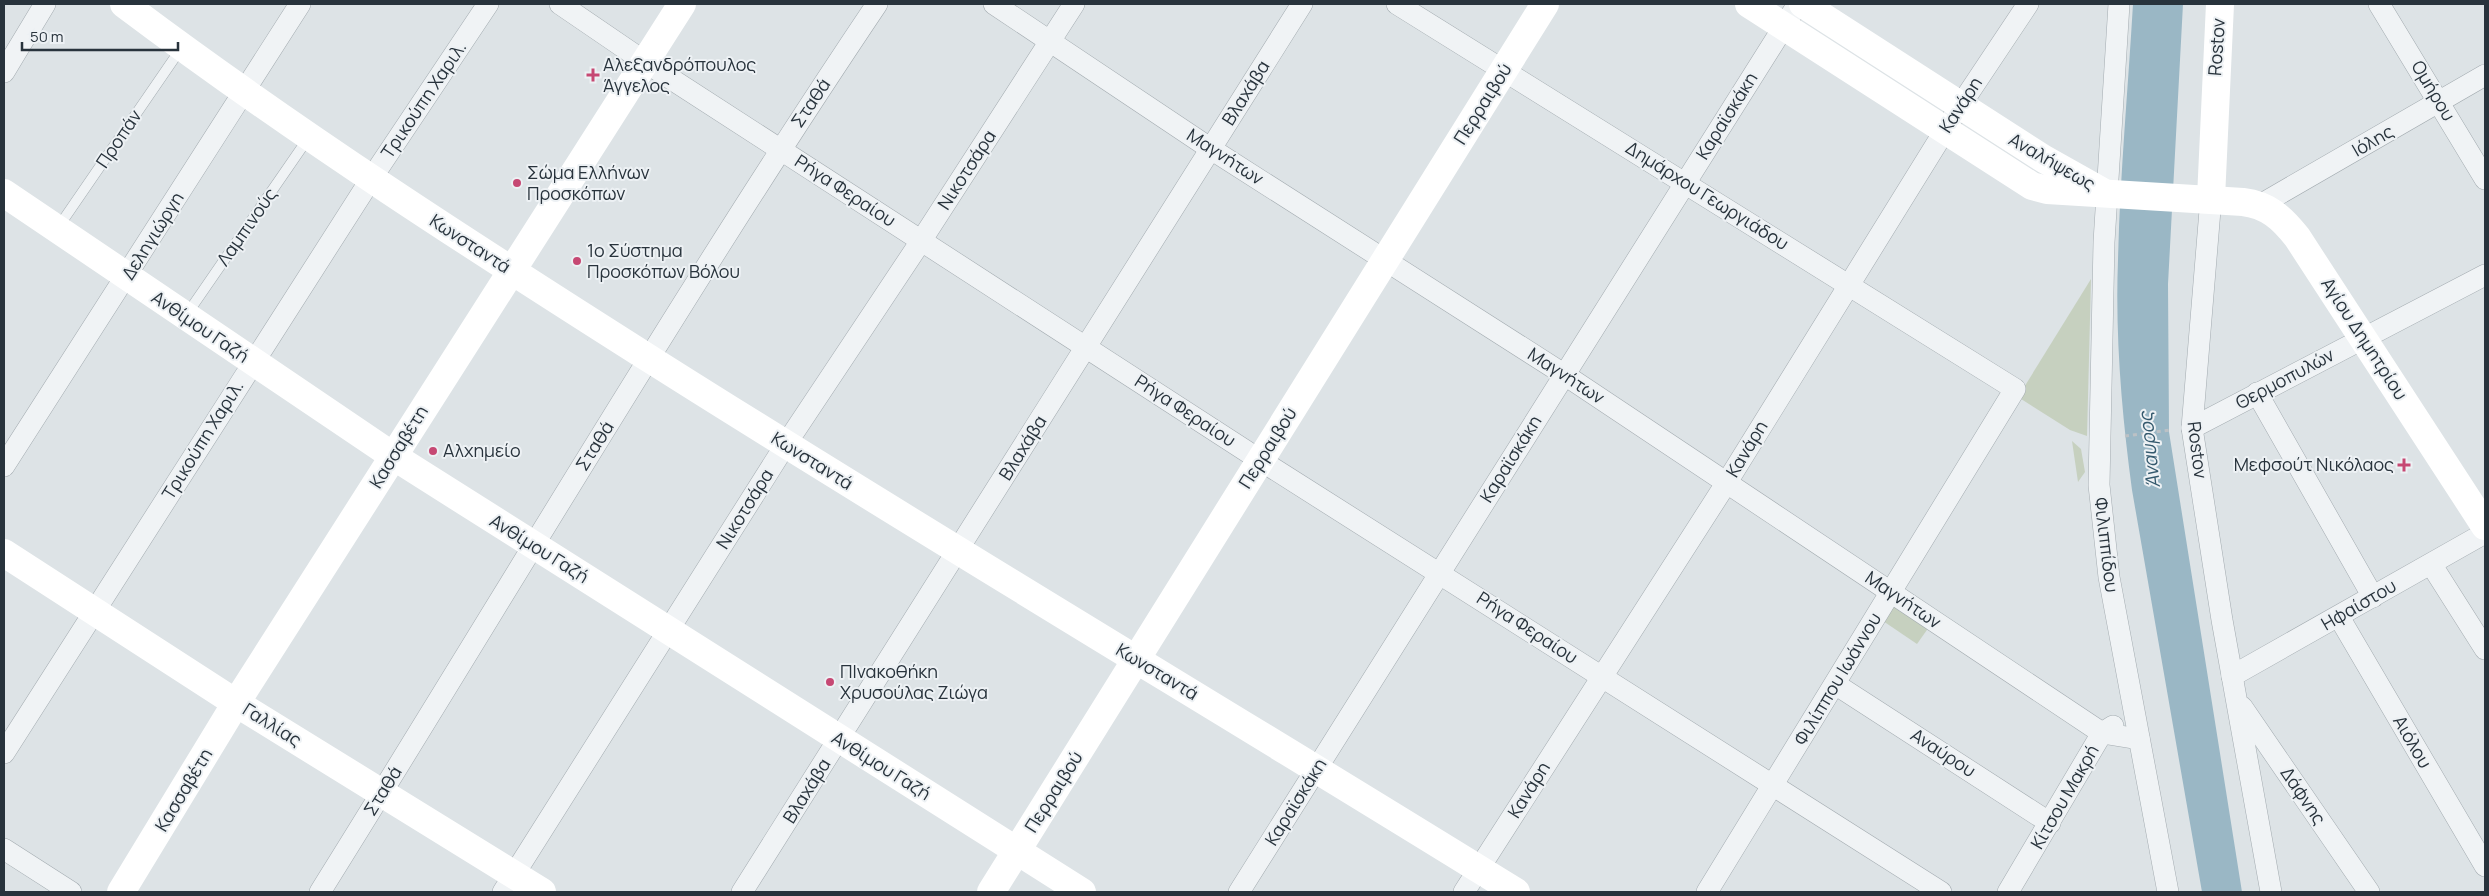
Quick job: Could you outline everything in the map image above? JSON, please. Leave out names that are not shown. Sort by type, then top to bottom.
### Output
[{"type":"street","points":[[4,72],[45,4]]},
{"type":"street","name":"Κωνσταντά","points":[[124,4],[308,137],[510,271],[958,551],[1516,892]]},
{"type":"street","name":"Δεληγιώργη","points":[[4,466],[300,4]]},
{"type":"street","name":"Τρικούπη Χαριλ.","points":[[4,753],[252,362],[488,4]]},
{"type":"street","name":"Ρήγα Φεραίου","points":[[560,4],[645,62],[1260,460],[1941,892]]},
{"type":"street","name":"Κασσαβέτη","points":[[121,892],[236,703],[682,4]]},
{"type":"street","name":"Σταθά","points":[[320,892],[780,149],[877,4]]},
{"type":"street","name":"Μαγνήτων","points":[[994,4],[1210,149],[1565,374],[2102,733],[2139,739]]},
{"type":"street","name":"Νικοτσάρα","points":[[508,883],[786,444],[921,241],[1074,4]]},
{"type":"street","name":"Βλαχάβα","points":[[742,892],[1302,4]]},
{"type":"street","name":"Δημάρχου Γεωργιάδου","points":[[1397,4],[2016,389]]},
{"type":"street","name":"Περραιβού","points":[[992,892],[1545,4]]},
{"type":"street","name":"Αναλήψεως","points":[[1750,4],[1791,15],[1945,131],[2032,186],[2046,190],[2110,194]]},
{"type":"street","name":"Αναλήψεως","points":[[1803,4],[2044,159],[2110,194]]},
{"type":"street","name":"Κανάρη","points":[[1464,892],[1727,482],[1847,285],[1960,106],[2028,4]]},
{"type":"street","name":"Φιλιππίδου","points":[[2119,4],[2099,484],[2109,577],[2168,892]]},
{"type":"street","name":"Rostov","points":[[2220,4],[2206,198],[2186,429],[2271,892]]},
{"type":"street","name":"Ομήρου","points":[[2379,4],[2485,179]]},
{"type":"street","name":"Καραϊσκάκη","points":[[1239,892],[1791,15]]},
{"type":"street","name":"Ιόλης","points":[[2260,205],[2485,76]]},
{"type":"street","name":"Ανθίμου Γαζή","points":[[4,193],[393,456],[1082,892]]},
{"type":"street","name":"Αγίου Δημητρίου","points":[[2110,194],[2206,198],[2260,205],[2286,223],[2364,338],[2485,526]]},
{"type":"street","name":"Θερμοπυλών","points":[[2186,429],[2485,275]]},
{"type":"street","name":"Φιλίππου Ιωάννου","points":[[1707,892],[2016,389]]},
{"type":"street","points":[[2256,393],[2373,597]]},
{"type":"street","name":"Ηφαίστου","points":[[2232,676],[2340,617],[2485,533]]},
{"type":"street","name":"Γαλλίας","points":[[4,553],[236,703],[382,793],[508,883],[542,892]]},
{"type":"street","points":[[2431,564],[2485,649]]},
{"type":"street","name":"Αιόλου","points":[[2340,617],[2485,863]]},
{"type":"street","name":"Αναύρου","points":[[1835,684],[2050,822]]},
{"type":"street","name":"Δάφνης","points":[[2237,700],[2369,892]]},
{"type":"street","name":"Κίτσου Μακρή","points":[[2008,892],[2102,733],[2134,712]]},
{"type":"street","points":[[4,849],[71,892]]},
{"type":"lane","name":"Προπάν","points":[[57,230],[182,47]]},
{"type":"lane","name":"Λαμπινούς","points":[[185,317],[308,137]]},
{"type":"path","points":[[2125,436],[2186,429]]},
{"type":"green space","points":[[2091,279],[2087,436],[2070,430],[2018,397]]},
{"type":"green space","points":[[2072,441],[2081,449],[2085,472],[2078,482]]},
{"type":"green space","points":[[1895,604],[1929,627],[1917,644],[1883,621]]},
{"type":"water","name":"Άναυρος","points":[[2133,4],[2183,4],[2168,284],[2169,432],[2242,892],[2202,892],[2128,462],[2120,376],[2117,289],[2120,196]]},
{"type":"place","name":"Αλεξανδρόπουλος Άγγελος","points":[[593,75]]},
{"type":"place","name":"Σώμα Ελλήνων Προσκόπων","points":[[517,183]]},
{"type":"place","name":"1ο Σύστημα Προσκόπων Βόλου","points":[[577,261]]},
{"type":"place","name":"Αλχημείο","points":[[433,451]]},
{"type":"place","name":"Μεφσούτ Νικόλαος","points":[[2404,465]]},
{"type":"place","name":"ΠΙνακοθήκη Χρυσούλας Ζιώγα","points":[[830,682]]}]
